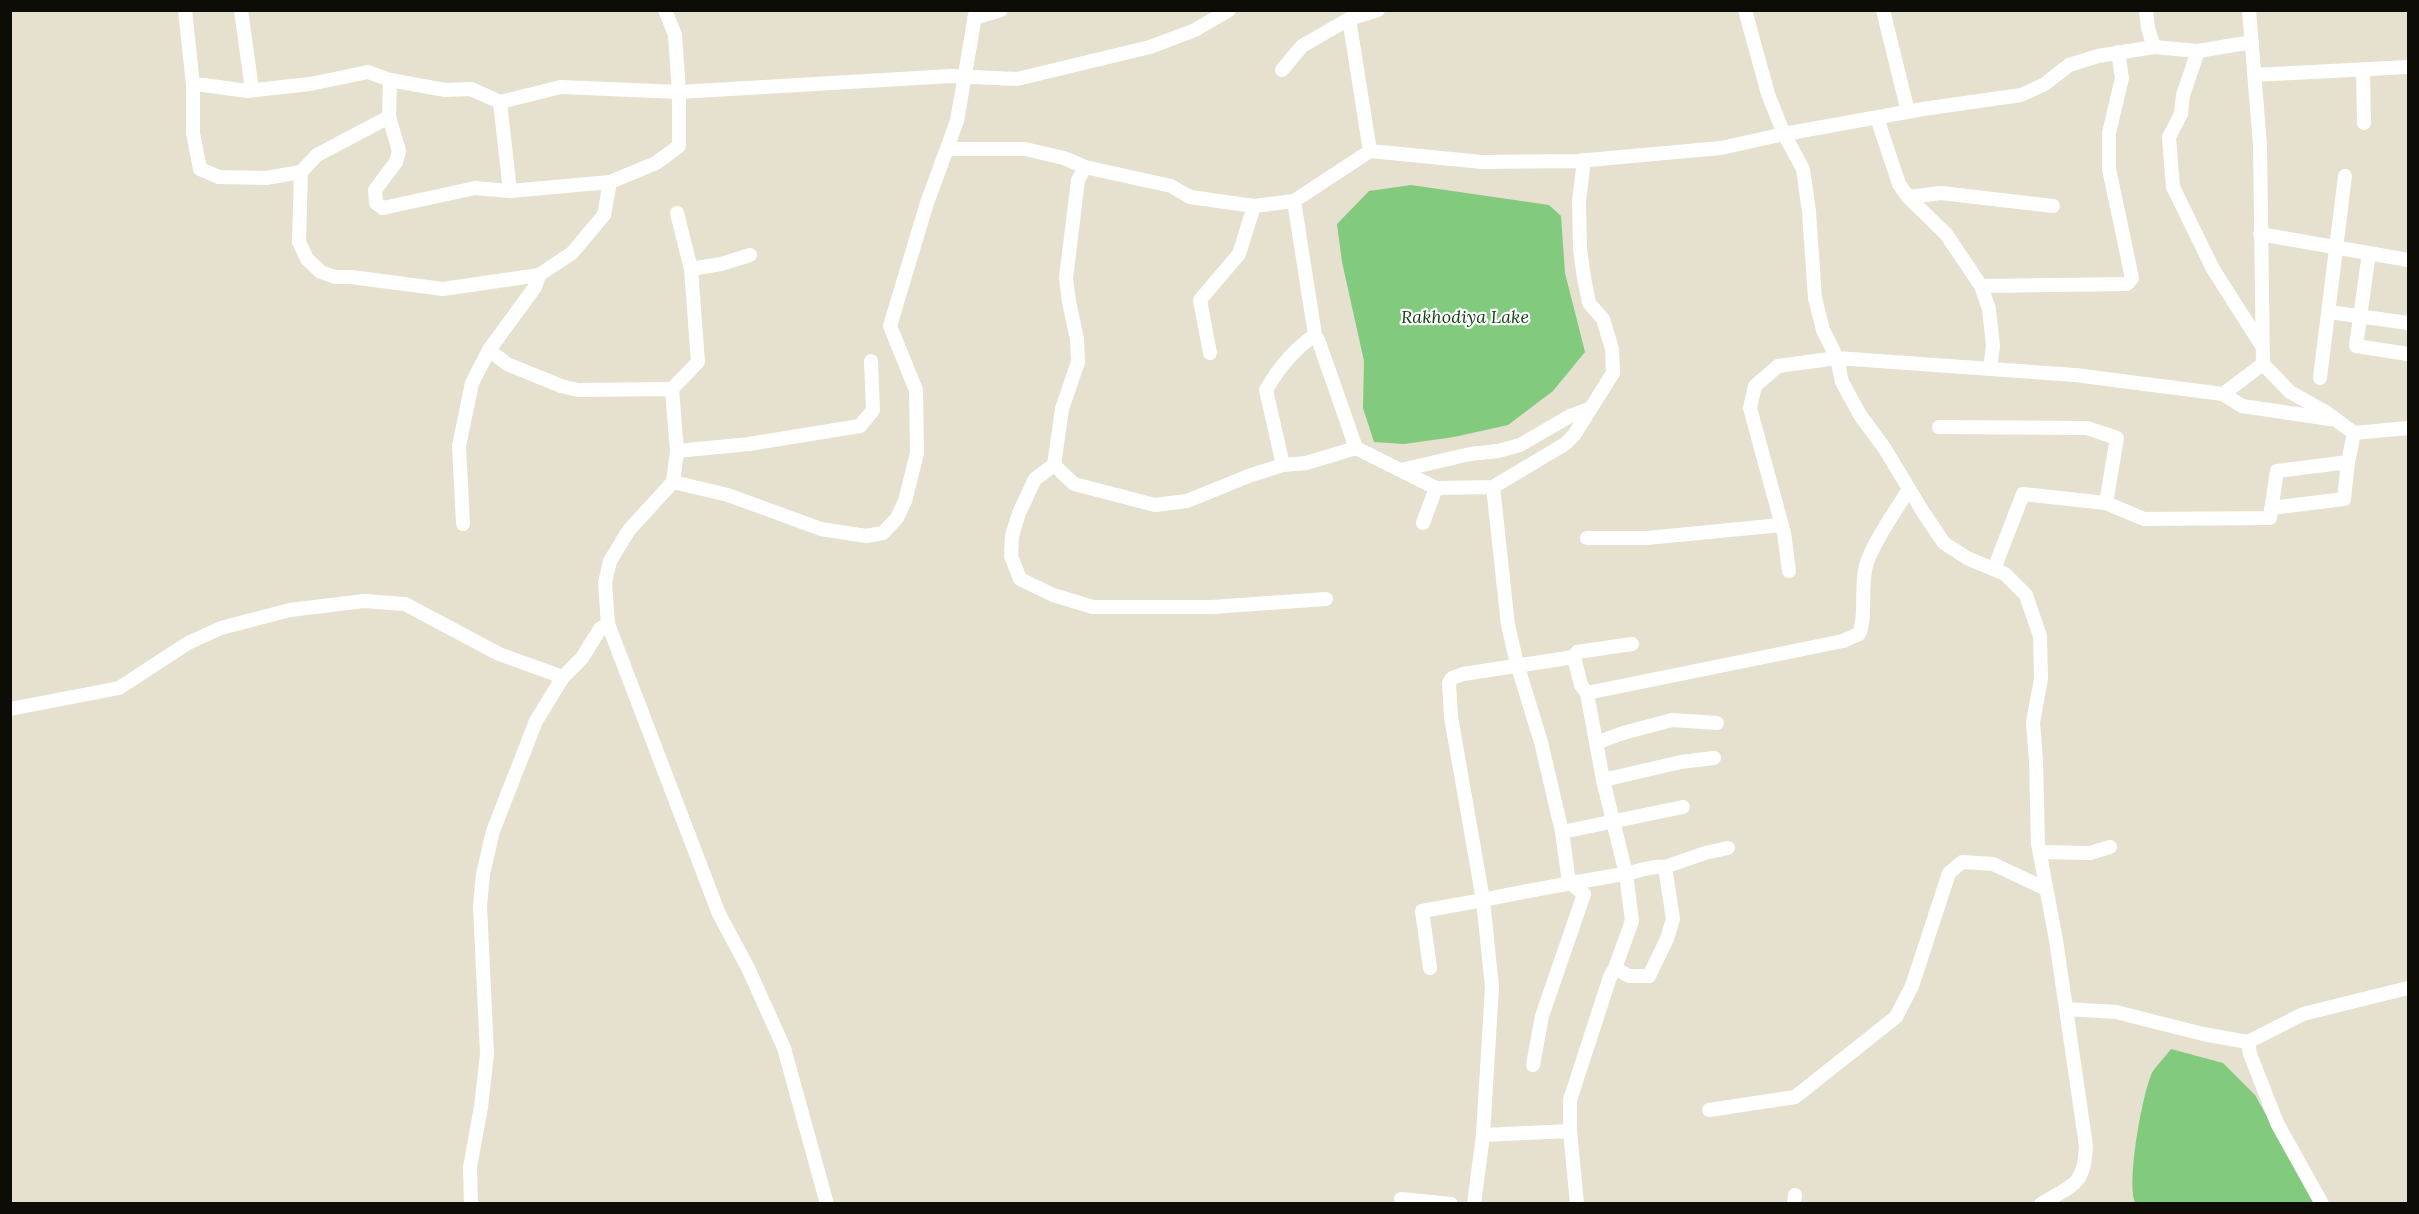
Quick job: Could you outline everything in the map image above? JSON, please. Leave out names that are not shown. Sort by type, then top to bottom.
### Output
[{"type":"street","points":[[185,10],[193,85],[193,133],[200,169],[219,177],[266,178],[301,172],[317,155],[389,117]]},
{"type":"street","points":[[241,10],[252,90]]},
{"type":"street","points":[[390,80],[389,117],[399,151],[396,162],[375,190],[376,202],[383,208],[475,188],[510,191],[610,182],[656,163],[679,146],[679,92],[675,35],[665,10]]},
{"type":"street","points":[[673,482],[728,495],[820,529],[866,536],[884,533],[897,518],[905,501],[917,453],[916,390],[890,326],[927,203],[957,121],[975,14],[1001,10]]},
{"type":"street","points":[[193,85],[247,91],[310,84],[368,72],[390,80],[445,90],[471,89],[500,102],[561,87],[679,92],[964,77],[1017,79],[1150,47],[1195,30],[1229,10]]},
{"type":"street","points":[[1282,70],[1302,46],[1358,15],[1378,10]]},
{"type":"street","points":[[1745,10],[1768,94],[1784,134],[1803,169],[1809,212],[1815,298],[1823,330],[1837,358],[1842,382],[1860,415],[1885,449],[1944,543],[1967,558],[2005,574],[2026,595],[2040,636],[2042,679],[2033,722],[2040,852],[2084,1121],[2086,1146],[2085,1169],[2077,1181],[2066,1190],[2041,1203]]},
{"type":"street","points":[[1882,10],[1908,112]]},
{"type":"street","points":[[2146,10],[2148,28],[2154,47]]},
{"type":"street","points":[[2249,10],[2260,145],[2263,364],[2290,392],[2354,433],[2409,428]]},
{"type":"street","points":[[1358,15],[1370,151]]},
{"type":"street","points":[[947,148],[1026,149],[1064,158],[1085,167],[1171,186],[1190,197],[1254,206],[1294,201],[1370,151],[1482,162],[1584,160],[1720,148],[1908,112],[2021,95],[2045,84],[2069,65],[2118,52],[2154,47],[2198,51],[2252,42]]},
{"type":"street","points":[[2198,51],[2183,95],[2181,114],[2169,137],[2173,188],[2213,269],[2262,346]]},
{"type":"street","points":[[1981,286],[2127,284],[2132,278],[2109,169],[2109,133],[2121,78],[2118,52]]},
{"type":"street","points":[[2254,75],[2409,67]]},
{"type":"street","points":[[2363,70],[2364,123]]},
{"type":"street","points":[[500,102],[510,191]]},
{"type":"street","points":[[1877,118],[1899,184],[1908,197],[1946,234],[1981,286],[1989,309],[1993,346],[1990,368]]},
{"type":"street","points":[[1294,201],[1315,335],[1356,448],[1436,488],[1493,487],[1565,444],[1574,435],[1613,373],[1612,349],[1603,319],[1589,303],[1580,249],[1579,201],[1584,160]]},
{"type":"street","points":[[1085,167],[1078,180],[1066,278],[1068,302],[1077,339],[1078,362],[1062,409],[1054,465],[1035,479],[1019,513],[1012,536],[1011,556],[1020,579],[1045,591],[1093,607],[1212,607],[1326,599]]},
{"type":"street","points":[[301,172],[299,242],[307,259],[321,272],[335,277],[443,289],[538,275],[572,253],[604,215],[610,182]]},
{"type":"street","points":[[2320,378],[2345,176]]},
{"type":"street","points":[[1908,197],[1941,193],[2053,206]]},
{"type":"street","points":[[1210,353],[1200,300],[1239,254],[1254,206]]},
{"type":"street","points":[[489,350],[507,364],[561,386],[578,390],[672,389],[698,362],[691,269],[677,213]]},
{"type":"street","points":[[2260,234],[2409,260]]},
{"type":"street","points":[[2369,254],[2356,346],[2409,354]]},
{"type":"street","points":[[691,269],[721,264],[750,255]]},
{"type":"street","points":[[463,524],[459,446],[472,383],[489,350],[535,287],[538,275]]},
{"type":"street","points":[[2329,312],[2409,323]]},
{"type":"street","points":[[1283,465],[1266,390],[1276,372],[1315,335]]},
{"type":"street","points":[[1789,571],[1784,533],[1750,408],[1755,386],[1778,366],[1837,358],[2075,375],[2223,394],[2242,406],[2337,420]]},
{"type":"street","points":[[678,451],[749,444],[860,426],[873,410],[871,361]]},
{"type":"street","points":[[2223,394],[2263,364]]},
{"type":"street","points":[[672,389],[678,451],[673,482],[629,530],[610,561],[605,583],[608,624],[719,914],[748,968],[784,1048],[827,1203]]},
{"type":"street","points":[[1401,471],[1470,454],[1498,451],[1520,445],[1570,416],[1591,408]]},
{"type":"street","points":[[1939,427],[2087,428],[2117,438],[2106,503]]},
{"type":"street","points":[[2271,508],[2344,499],[2354,433]]},
{"type":"street","points":[[1054,465],[1074,484],[1155,505],[1187,501],[1251,475],[1283,465],[1306,463],[1356,448]]},
{"type":"street","points":[[1994,569],[2023,494],[2106,503],[2144,519],[2270,518],[2277,471],[2348,462]]},
{"type":"street","points":[[1493,487],[1508,625],[1517,664],[1541,742],[1562,832],[1569,882],[1584,894],[1542,1016],[1533,1065]]},
{"type":"street","points":[[1423,522],[1436,488]]},
{"type":"street","points":[[1587,693],[1843,641],[1858,634],[1862,627],[1862,587],[1866,563],[1909,489]]},
{"type":"street","points":[[1587,538],[1647,538],[1781,525]]},
{"type":"street","points":[[10,709],[119,688],[188,643],[221,628],[290,610],[364,601],[405,604],[499,654],[564,677]]},
{"type":"street","points":[[471,1203],[470,1167],[481,1107],[487,1054],[480,906],[483,874],[493,831],[536,721],[564,677],[582,658],[600,630],[608,624]]},
{"type":"street","points":[[1577,1203],[1570,1131],[1570,1100],[1610,976],[1632,921],[1626,874],[1603,780],[1587,693],[1581,685],[1574,657],[1577,652],[1632,644]]},
{"type":"street","points":[[1474,1203],[1483,1135],[1492,987],[1483,900],[1451,717],[1449,683],[1452,678],[1463,674],[1574,657]]},
{"type":"street","points":[[1596,743],[1672,720],[1717,723]]},
{"type":"street","points":[[1603,780],[1681,762],[1714,758]]},
{"type":"street","points":[[1562,832],[1683,807]]},
{"type":"street","points":[[2040,852],[2090,853],[2109,847]]},
{"type":"street","points":[[1430,968],[1422,911],[1569,882],[1626,874],[1658,866],[1665,867],[1705,853],[1728,848]]},
{"type":"street","points":[[1708,1110],[1795,1097],[1896,1017],[1912,986],[1949,873],[1962,862],[1993,864],[2046,889]]},
{"type":"street","points":[[1615,968],[1629,976],[1649,976],[1667,939],[1672,919],[1665,867]]},
{"type":"street","points":[[2066,1009],[2116,1012],[2203,1035],[2248,1042],[2303,1014],[2409,988]]},
{"type":"street","points":[[2248,1042],[2250,1054],[2277,1123],[2322,1203]]},
{"type":"street","points":[[1483,1135],[1570,1131]]},
{"type":"street","points":[[1401,1199],[1451,1203]]},
{"type":"water","name":"Rakhodiya Lake","points":[[1411,185],[1549,205],[1561,216],[1565,273],[1585,352],[1553,391],[1508,425],[1454,437],[1404,444],[1374,442],[1363,408],[1364,361],[1342,262],[1337,224],[1369,191]]},
{"type":"water","points":[[2171,1049],[2223,1063],[2255,1095],[2315,1203],[2136,1204],[2133,1179],[2140,1116],[2153,1071]]}]
